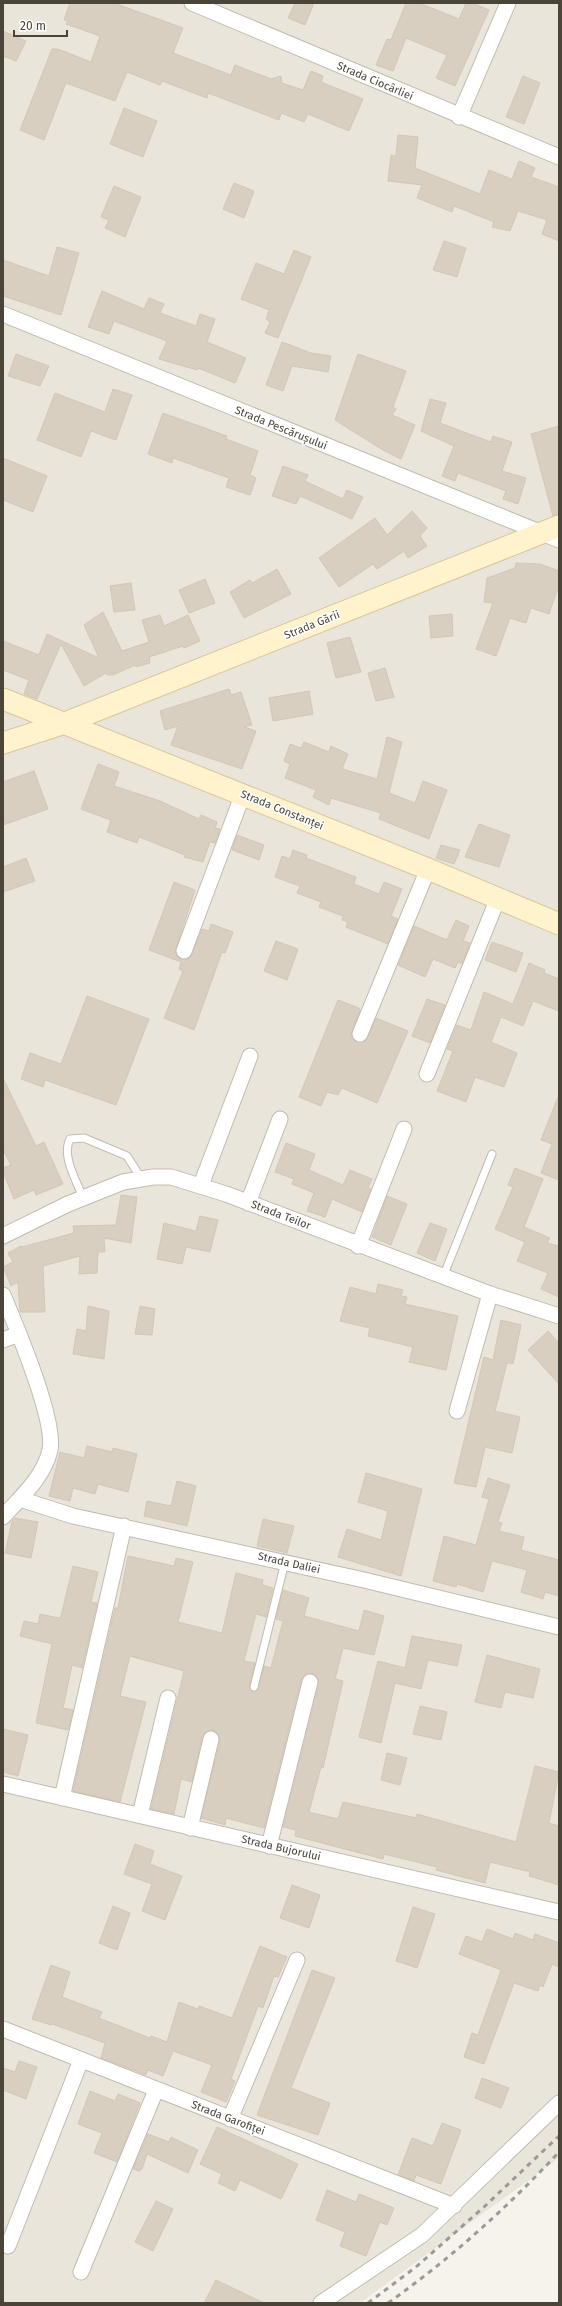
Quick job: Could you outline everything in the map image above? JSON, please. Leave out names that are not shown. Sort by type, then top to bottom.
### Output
[{"type":"street","name":"Strada Ciocârliei","points":[[192,3],[459,117],[559,157]]},
{"type":"street","points":[[459,117],[508,3]]},
{"type":"street","name":"Strada Pescărușului","points":[[3,314],[553,533]]},
{"type":"street","name":"Strada Gării","points":[[64,723],[553,533]]},
{"type":"street","name":"Strada Constanței","points":[[3,699],[243,794],[559,924]]},
{"type":"street","points":[[3,744],[64,723]]},
{"type":"street","points":[[184,951],[243,794]]},
{"type":"street","points":[[360,1034],[428,869]]},
{"type":"street","points":[[427,1074],[498,898]]},
{"type":"street","points":[[201,1186],[250,1056]]},
{"type":"street","points":[[248,1203],[280,1119]]},
{"type":"street","points":[[358,1246],[404,1129]]},
{"type":"street","name":"Strada Teilor","points":[[3,1236],[83,1198],[123,1182],[142,1178],[171,1177],[248,1203],[358,1246],[490,1294],[559,1316]]},
{"type":"street","points":[[456,1411],[490,1294]]},
{"type":"street","points":[[3,1295],[19,1334],[48,1419],[51,1438],[50,1449],[45,1465],[37,1478],[3,1517]]},
{"type":"street","points":[[3,1340],[19,1334]]},
{"type":"street","name":"Strada Daliei","points":[[20,1499],[73,1516],[285,1562],[559,1627]]},
{"type":"street","points":[[62,1798],[124,1526]]},
{"type":"street","points":[[269,1846],[310,1682]]},
{"type":"street","points":[[140,1815],[168,1698]]},
{"type":"street","points":[[190,1828],[211,1739]]},
{"type":"street","name":"Strada Bujorului","points":[[3,1784],[559,1912]]},
{"type":"street","points":[[230,2119],[298,1960]]},
{"type":"street","name":"Strada Garofiței","points":[[3,2029],[454,2206]]},
{"type":"street","points":[[8,2246],[81,2060]]},
{"type":"street","points":[[81,2272],[156,2090]]},
{"type":"street","points":[[321,2303],[422,2235],[454,2206],[559,2103]]},
{"type":"lane","points":[[83,1198],[67,1155],[66,1146],[70,1139],[84,1138],[126,1156],[142,1178]]},
{"type":"lane","points":[[443,1277],[492,1154]]},
{"type":"lane","points":[[254,1687],[285,1562]]},
{"type":"shaded area","points":[[3,3],[559,3],[559,2158],[360,2303],[3,2303]]},
{"type":"building","points":[[70,3],[114,3],[183,28],[173,53],[231,75],[235,65],[271,79],[281,76],[282,83],[303,90],[311,71],[323,76],[321,82],[363,99],[349,131],[308,114],[304,122],[281,113],[279,120],[208,93],[207,98],[162,81],[160,85],[127,72],[115,101],[66,83],[44,140],[20,130],[52,49],[58,49],[91,62],[100,36],[66,24],[68,21],[64,20]]},
{"type":"building","points":[[295,3],[314,3],[305,25],[288,18]]},
{"type":"building","points":[[406,3],[419,3],[459,19],[466,3],[472,3],[489,10],[455,86],[436,78],[447,55],[406,38],[393,71],[376,65],[387,39],[391,40]]},
{"type":"building","points":[[3,31],[26,41],[16,61],[3,56]]},
{"type":"building","points":[[523,76],[540,83],[524,124],[506,117]]},
{"type":"building","points":[[124,108],[157,121],[143,157],[110,144]]},
{"type":"building","points":[[398,135],[418,137],[415,168],[480,194],[489,170],[512,179],[519,161],[535,168],[531,177],[559,187],[559,241],[542,234],[547,220],[518,211],[510,231],[492,227],[494,222],[454,206],[452,212],[417,198],[422,185],[388,181],[391,155],[396,156]]},
{"type":"building","points":[[234,183],[254,191],[244,218],[223,209]]},
{"type":"building","points":[[114,186],[141,197],[125,237],[105,228],[109,220],[101,217]]},
{"type":"building","points":[[444,241],[466,248],[457,277],[433,270]]},
{"type":"building","points":[[57,247],[79,253],[61,315],[3,296],[3,260],[49,276]]},
{"type":"building","points":[[294,250],[311,257],[278,338],[265,333],[270,322],[266,319],[269,310],[241,299],[256,263],[284,274]]},
{"type":"building","points":[[102,291],[144,309],[149,298],[164,304],[160,313],[196,326],[200,314],[215,319],[207,342],[246,358],[235,383],[198,368],[197,370],[159,359],[167,341],[114,321],[109,334],[88,327]]},
{"type":"building","points":[[282,342],[311,353],[331,356],[328,372],[292,366],[283,391],[266,385]]},
{"type":"building","points":[[16,354],[49,366],[40,386],[8,376]]},
{"type":"building","points":[[358,354],[406,371],[393,407],[396,409],[392,415],[415,425],[401,459],[383,450],[335,420]]},
{"type":"building","points":[[113,389],[132,395],[116,440],[91,431],[81,457],[37,440],[55,393],[105,412]]},
{"type":"building","points":[[430,399],[446,403],[440,423],[491,442],[493,436],[512,442],[502,471],[526,478],[518,504],[503,499],[506,491],[458,473],[455,481],[442,476],[454,446],[421,431]]},
{"type":"building","points":[[163,413],[227,436],[226,439],[258,451],[250,475],[256,478],[250,495],[226,487],[229,478],[173,458],[172,463],[148,454]]},
{"type":"building","points":[[559,426],[559,514],[553,516],[531,434]]},
{"type":"building","points":[[3,458],[47,476],[33,512],[3,500]]},
{"type":"building","points":[[283,466],[308,475],[305,481],[343,499],[347,490],[363,497],[352,519],[300,496],[296,504],[272,496]]},
{"type":"building","points":[[412,511],[427,528],[420,536],[427,546],[408,558],[404,551],[377,569],[373,564],[339,587],[319,558],[375,518],[387,535]]},
{"type":"building","points":[[516,563],[540,564],[559,571],[559,585],[549,614],[531,608],[526,623],[510,618],[496,656],[476,649],[493,603],[484,602],[487,578],[515,568]]},
{"type":"building","points":[[277,569],[291,594],[244,618],[230,592],[250,580],[252,583]]},
{"type":"building","points":[[205,579],[215,603],[189,613],[179,590]]},
{"type":"building","points":[[131,583],[135,610],[114,612],[110,586]]},
{"type":"building","points":[[103,612],[122,651],[149,642],[142,620],[160,615],[164,626],[188,615],[200,641],[184,648],[183,646],[149,657],[150,663],[136,667],[135,665],[113,675],[107,675],[106,673],[84,686],[61,644],[37,699],[24,694],[29,680],[3,670],[3,641],[39,655],[47,634],[99,658],[84,625]]},
{"type":"building","points":[[452,614],[453,636],[431,638],[429,616]]},
{"type":"building","points":[[350,637],[361,672],[336,678],[327,643]]},
{"type":"building","points":[[385,668],[394,697],[376,701],[368,673]]},
{"type":"building","points":[[229,689],[231,695],[241,692],[252,725],[244,727],[256,731],[242,769],[171,745],[178,726],[165,730],[160,711]]},
{"type":"building","points":[[309,691],[313,714],[273,721],[269,698]]},
{"type":"building","points":[[387,737],[402,742],[389,793],[415,803],[423,781],[447,790],[429,839],[379,819],[381,813],[331,798],[329,805],[313,797],[316,790],[285,778],[290,764],[284,761],[290,744],[301,748],[304,742],[329,752],[331,746],[348,754],[342,769],[377,779]]},
{"type":"building","points":[[98,764],[119,772],[114,786],[160,801],[199,819],[201,815],[217,822],[215,828],[220,829],[215,843],[210,842],[203,862],[184,857],[185,855],[139,837],[137,843],[107,832],[111,820],[81,809]]},
{"type":"building","points":[[34,771],[48,809],[3,825],[3,782]]},
{"type":"building","points":[[479,824],[510,835],[499,867],[465,857]]},
{"type":"building","points":[[237,835],[264,845],[259,860],[232,850]]},
{"type":"building","points":[[441,845],[460,850],[454,864],[436,858]]},
{"type":"building","points":[[293,850],[307,855],[306,858],[356,877],[354,884],[379,894],[384,882],[402,889],[391,916],[398,919],[388,944],[346,927],[348,922],[342,920],[343,916],[319,907],[321,902],[297,893],[300,886],[275,877],[282,856],[290,859]]},
{"type":"building","points":[[26,858],[35,881],[3,892],[3,867]]},
{"type":"building","points":[[174,882],[195,890],[176,948],[177,957],[185,960],[190,958],[202,929],[209,931],[211,924],[233,932],[225,953],[222,952],[194,1030],[164,1018],[183,971],[179,969],[181,962],[149,950]]},
{"type":"building","points":[[456,920],[469,926],[463,941],[470,943],[462,964],[458,962],[455,968],[433,959],[425,977],[398,965],[414,926],[447,940]]},
{"type":"building","points":[[276,941],[298,949],[287,980],[264,971]]},
{"type":"building","points":[[492,942],[523,953],[516,972],[485,960]]},
{"type":"building","points":[[529,963],[545,970],[544,973],[559,979],[559,1011],[533,1001],[523,1026],[501,1017],[491,1042],[517,1053],[504,1087],[475,1077],[466,1102],[437,1091],[453,1051],[447,1049],[457,1025],[471,1030],[484,992],[513,1004]]},
{"type":"building","points":[[87,996],[149,1019],[116,1105],[45,1080],[43,1087],[21,1079],[30,1053],[61,1064]]},
{"type":"building","points":[[427,999],[445,1005],[430,1043],[412,1036]]},
{"type":"building","points":[[338,1000],[359,1008],[360,1011],[351,1035],[356,1042],[366,1041],[376,1018],[408,1031],[377,1103],[342,1088],[338,1095],[327,1092],[321,1106],[299,1097]]},
{"type":"building","points":[[3,1078],[36,1146],[44,1142],[63,1184],[36,1195],[34,1190],[14,1199],[3,1172],[3,1168],[11,1165],[3,1150]]},
{"type":"building","points":[[558,1097],[559,1180],[541,1173],[552,1144],[541,1140]]},
{"type":"building","points":[[286,1143],[315,1154],[309,1170],[343,1185],[350,1170],[372,1179],[368,1188],[371,1189],[362,1212],[332,1199],[325,1217],[307,1211],[314,1193],[292,1184],[294,1179],[275,1172]]},
{"type":"building","points":[[515,1168],[543,1179],[524,1227],[550,1238],[547,1243],[559,1246],[559,1297],[541,1289],[548,1273],[517,1261],[525,1242],[495,1229],[513,1187],[508,1185]]},
{"type":"building","points":[[121,1195],[137,1197],[131,1243],[104,1238],[105,1252],[98,1252],[97,1273],[79,1274],[80,1256],[43,1266],[45,1312],[20,1312],[18,1282],[11,1286],[3,1267],[13,1262],[8,1253],[21,1246],[22,1247],[74,1233],[73,1226],[116,1225]]},
{"type":"building","points":[[387,1196],[407,1204],[391,1245],[372,1237]]},
{"type":"building","points":[[200,1216],[218,1220],[210,1252],[186,1247],[182,1264],[157,1259],[164,1223],[196,1231]]},
{"type":"building","points":[[430,1223],[447,1229],[435,1261],[417,1253]]},
{"type":"building","points":[[378,1284],[403,1290],[401,1296],[407,1297],[405,1304],[458,1316],[446,1370],[409,1362],[413,1347],[368,1336],[370,1328],[340,1321],[350,1287],[376,1294]]},
{"type":"building","points":[[88,1306],[109,1311],[104,1359],[73,1354],[77,1329],[86,1331]]},
{"type":"building","points":[[140,1306],[155,1309],[152,1335],[135,1334]]},
{"type":"building","points":[[501,1320],[521,1325],[513,1364],[507,1363],[495,1411],[520,1417],[512,1453],[485,1447],[476,1487],[454,1483],[484,1357],[493,1360]]},
{"type":"building","points":[[548,1331],[559,1343],[559,1384],[528,1350]]},
{"type":"building","points":[[87,1446],[112,1452],[113,1448],[137,1454],[128,1492],[98,1484],[95,1494],[73,1488],[70,1501],[49,1496],[60,1452],[84,1458]]},
{"type":"building","points":[[366,1473],[422,1489],[401,1576],[338,1557],[347,1529],[381,1540],[388,1511],[358,1502]]},
{"type":"building","points":[[488,1478],[510,1485],[498,1522],[502,1523],[499,1531],[524,1537],[521,1550],[559,1560],[559,1596],[545,1592],[543,1599],[521,1592],[527,1570],[492,1561],[483,1592],[457,1584],[456,1587],[433,1581],[444,1536],[476,1545],[489,1499],[482,1497]]},
{"type":"building","points":[[177,1481],[196,1486],[187,1526],[144,1516],[147,1501],[171,1506]]},
{"type":"building","points":[[15,1518],[38,1522],[31,1558],[5,1553],[12,1521]]},
{"type":"building","points":[[263,1519],[294,1526],[287,1553],[257,1546]]},
{"type":"building","points":[[128,1556],[174,1566],[176,1558],[193,1562],[178,1622],[222,1633],[236,1573],[263,1580],[262,1585],[273,1588],[266,1617],[256,1614],[244,1661],[255,1663],[249,1686],[253,1692],[259,1689],[264,1666],[271,1668],[283,1621],[276,1619],[283,1590],[309,1598],[304,1616],[359,1631],[364,1610],[384,1616],[374,1655],[343,1648],[335,1679],[343,1681],[323,1768],[321,1767],[309,1812],[338,1819],[343,1802],[416,1818],[417,1814],[516,1842],[535,1766],[559,1772],[549,1823],[559,1826],[559,1885],[529,1876],[530,1872],[490,1862],[485,1883],[436,1870],[437,1867],[384,1854],[383,1859],[295,1836],[296,1830],[283,1827],[319,1684],[316,1676],[312,1673],[304,1676],[301,1680],[264,1828],[226,1818],[225,1825],[201,1818],[220,1741],[217,1733],[213,1730],[205,1733],[202,1737],[192,1782],[181,1779],[174,1814],[151,1809],[184,1671],[130,1656],[120,1696],[146,1702],[120,1802],[73,1791],[115,1608],[118,1608]]},
{"type":"building","points":[[73,1566],[98,1572],[91,1602],[97,1603],[82,1668],[72,1665],[63,1708],[73,1710],[68,1730],[36,1723],[52,1644],[20,1636],[24,1621],[38,1624],[40,1614],[59,1618],[61,1616]]},
{"type":"building","points":[[412,1636],[462,1645],[457,1666],[428,1660],[421,1689],[395,1683],[381,1743],[359,1737],[378,1661],[405,1668]]},
{"type":"building","points":[[487,1655],[540,1669],[533,1698],[505,1692],[501,1708],[475,1702]]},
{"type":"building","points":[[420,1706],[447,1712],[441,1740],[413,1734]]},
{"type":"building","points":[[3,1729],[28,1735],[18,1776],[3,1772]]},
{"type":"building","points":[[387,1753],[407,1758],[400,1785],[381,1780]]},
{"type":"building","points":[[135,1844],[154,1851],[150,1864],[182,1876],[165,1920],[142,1911],[152,1884],[124,1874]]},
{"type":"building","points":[[292,1885],[320,1895],[309,1928],[280,1918]]},
{"type":"building","points":[[113,1906],[130,1913],[117,1950],[99,1943]]},
{"type":"building","points":[[413,1907],[435,1914],[417,1968],[396,1961]]},
{"type":"building","points":[[487,1929],[513,1939],[515,1933],[533,1940],[535,1934],[559,1943],[559,1967],[552,1964],[543,1987],[540,1985],[538,1991],[514,1983],[484,2064],[464,2057],[472,2033],[478,2035],[501,1970],[459,1954],[466,1936],[482,1942]]},
{"type":"building","points":[[260,1946],[287,1957],[278,1977],[274,1976],[263,2008],[258,2006],[231,2079],[235,2081],[226,2102],[201,2092],[212,2065],[173,2051],[163,2076],[148,2070],[146,2075],[101,2058],[105,2043],[52,2024],[51,2025],[32,2019],[51,1965],[70,1972],[62,1997],[102,2012],[99,2018],[150,2038],[151,2036],[167,2042],[179,2002],[198,2009],[199,2006],[232,2018]]},
{"type":"building","points":[[312,1970],[335,1978],[291,2088],[330,2103],[318,2135],[257,2115]]},
{"type":"building","points":[[19,2061],[37,2067],[26,2099],[3,2090],[3,2068],[15,2072]]},
{"type":"building","points":[[482,2078],[509,2088],[501,2108],[475,2098]]},
{"type":"building","points":[[90,2091],[115,2101],[118,2094],[140,2103],[117,2162],[94,2153],[102,2133],[78,2124]]},
{"type":"building","points":[[442,2123],[461,2130],[441,2184],[416,2175],[414,2181],[398,2175],[412,2138],[433,2146]]},
{"type":"building","points":[[217,2127],[298,2164],[281,2199],[240,2180],[235,2191],[218,2183],[222,2174],[200,2164]]},
{"type":"building","points":[[148,2134],[169,2142],[171,2137],[198,2150],[188,2173],[147,2154],[142,2169],[139,2171],[133,2169]]},
{"type":"building","points":[[327,2190],[356,2202],[359,2194],[394,2208],[387,2225],[380,2222],[366,2256],[340,2246],[345,2232],[316,2220]]},
{"type":"building","points":[[156,2201],[173,2209],[153,2251],[135,2242]]},
{"type":"building","points":[[216,2280],[264,2303],[204,2303]]},
{"type":"railway","points":[[368,2303],[416,2267],[485,2206],[559,2136]]},
{"type":"railway","points":[[388,2303],[456,2251],[519,2193],[559,2152]]}]
